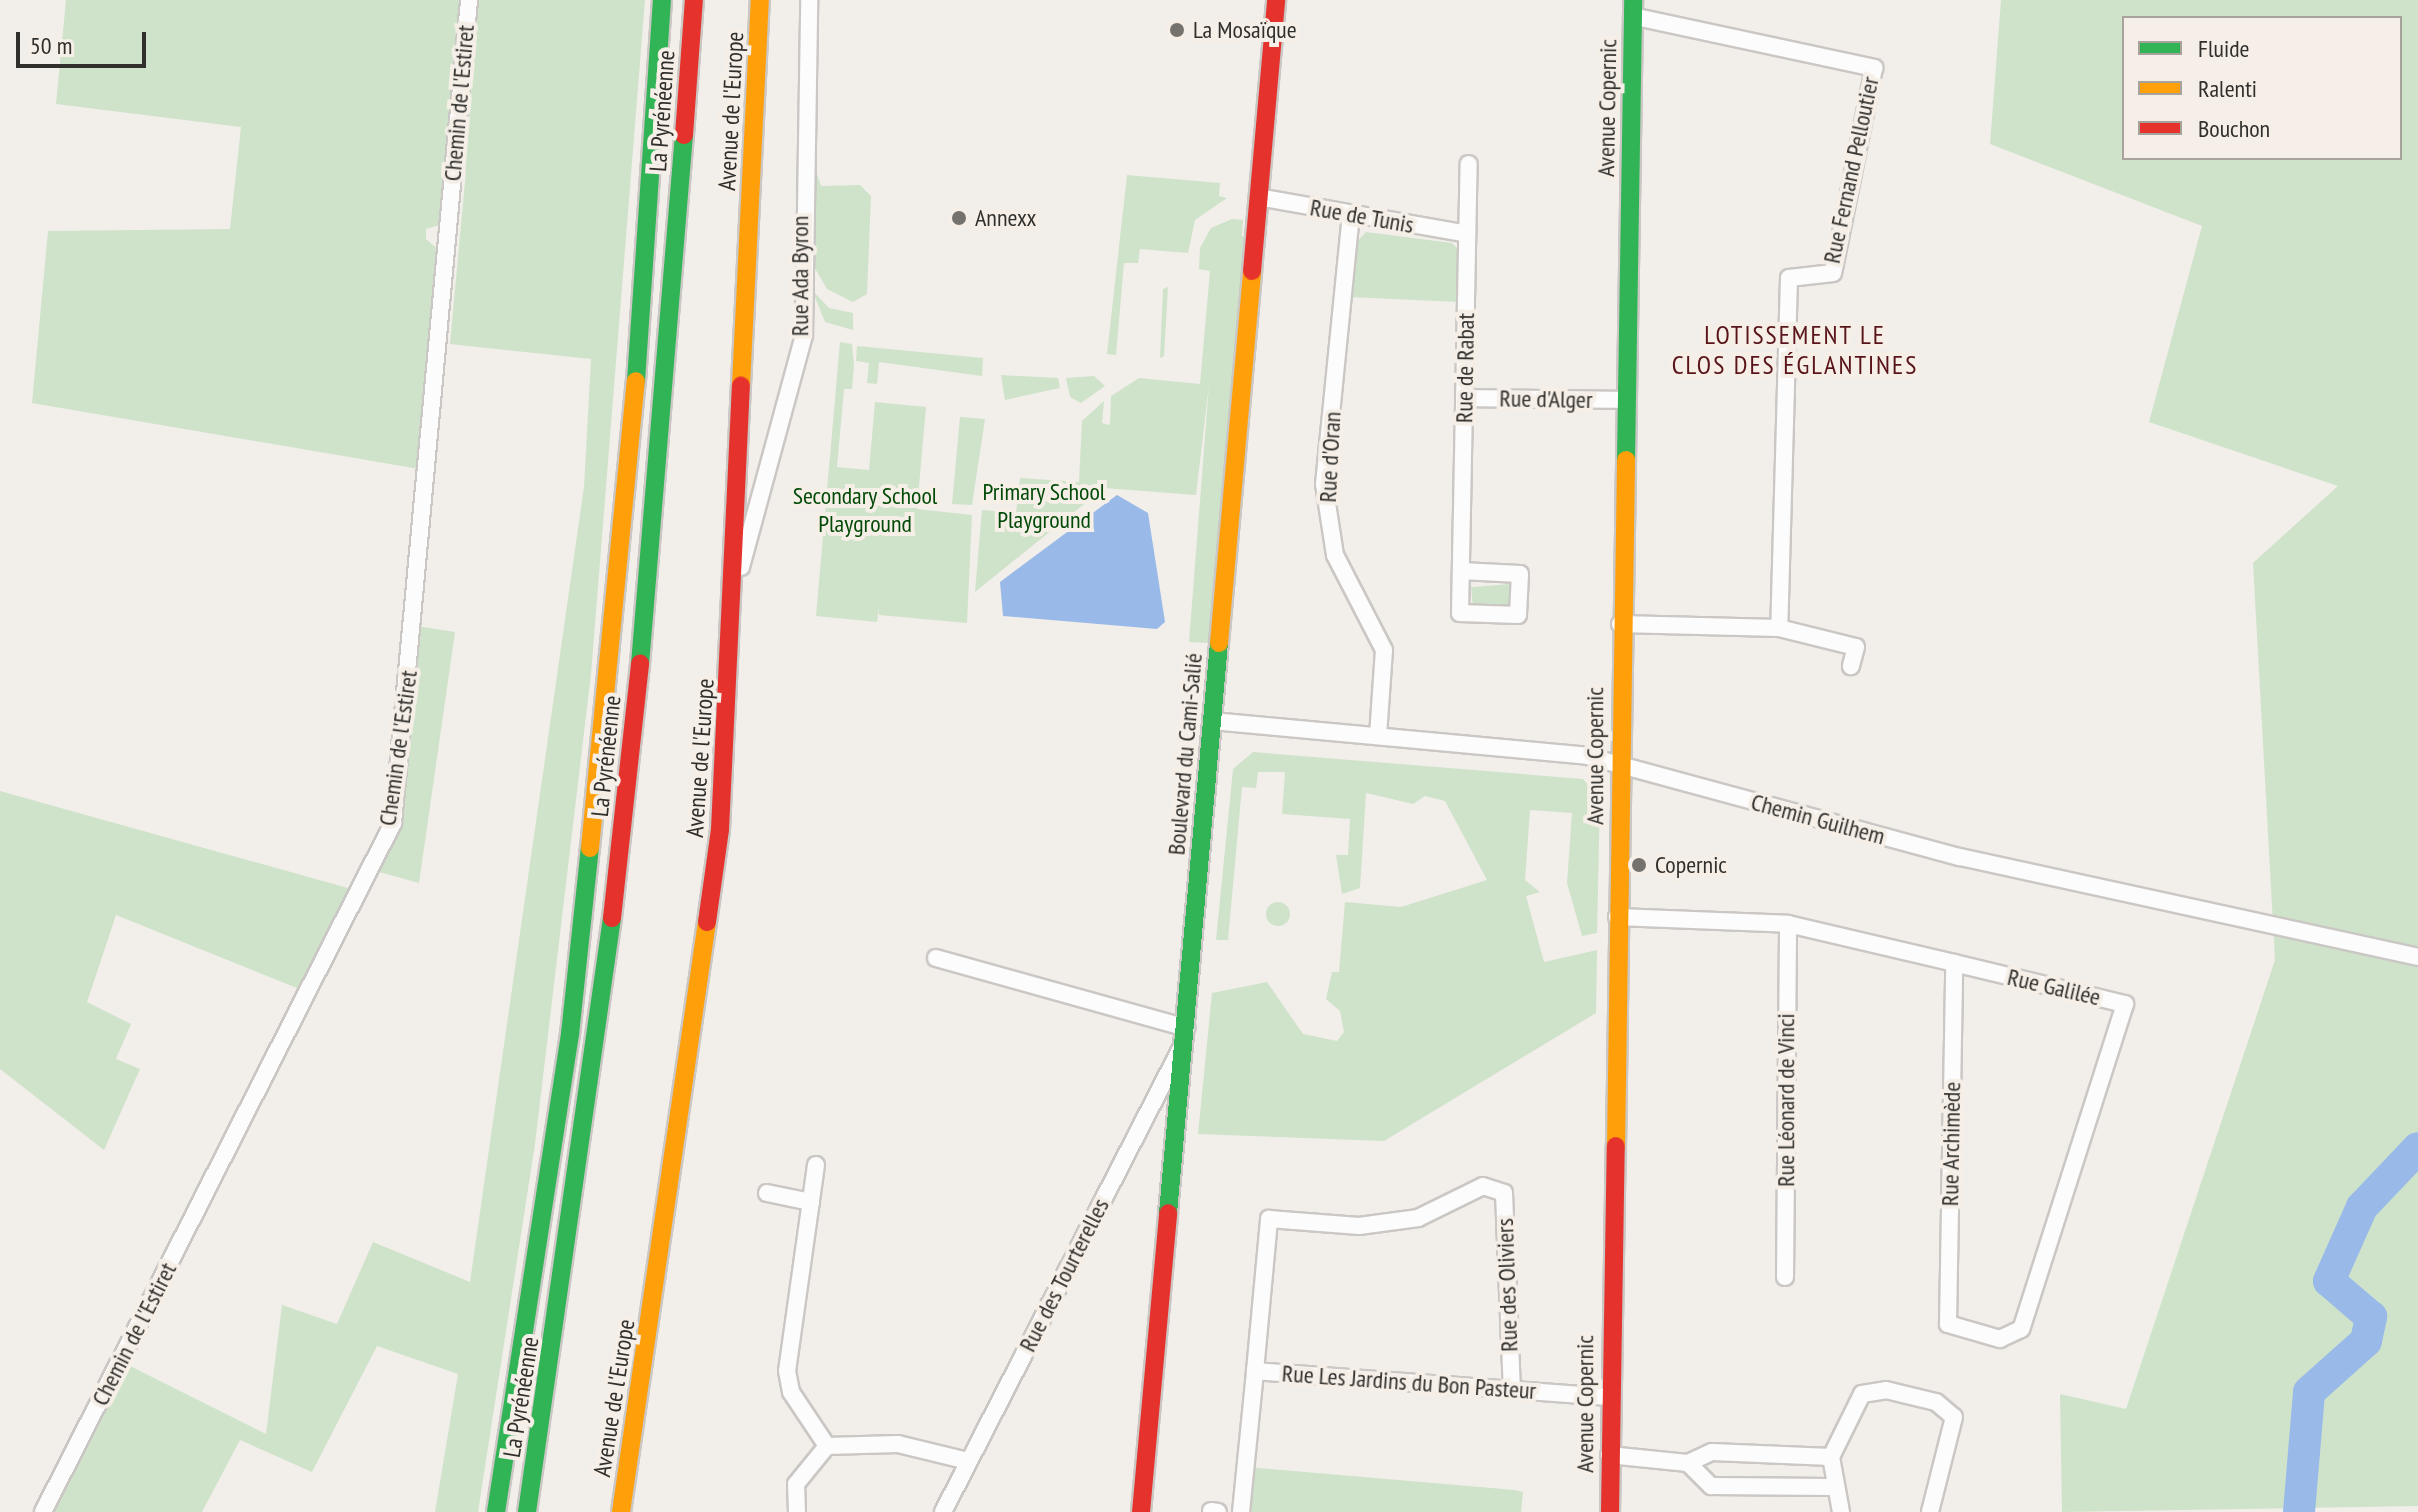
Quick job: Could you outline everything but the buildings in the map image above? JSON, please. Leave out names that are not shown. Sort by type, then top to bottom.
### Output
[{"type":"main road","name":"La Pyrénéenne","points":[[496,1512],[589,861],[628,499],[662,0]]},
{"type":"main road","name":"La Pyrénéenne","points":[[527,1512],[599,1033],[657,506],[694,0]]},
{"type":"main road","name":"Avenue de l'Europe","points":[[621,1512],[713,900],[732,592],[760,0]]},
{"type":"main road","name":"Boulevard du Cami-Salié","points":[[1141,1512],[1276,0]]},
{"type":"main road","name":"Avenue Copernic","points":[[1610,1512],[1608,1397],[1632,8]]},
{"type":"street","name":"Chemin de l'Estiret","points":[[43,1512],[393,823],[469,0]]},
{"type":"street","name":"Rue Ada Byron","points":[[732,592],[804,335],[809,0]]},
{"type":"street","name":"Rue Fernand Pelloutier","points":[[1632,8],[1874,68],[1833,273],[1789,278],[1779,628]]},
{"type":"street","name":"Rue de Rabat","points":[[1461,571],[1469,164]]},
{"type":"street","name":"Rue de Tunis","points":[[1258,197],[1467,234]]},
{"type":"street","name":"Rue d'Oran","points":[[1351,214],[1324,484],[1335,555],[1384,650],[1378,736]]},
{"type":"street","name":"Rue d'Alger","points":[[1464,398],[1627,400]]},
{"type":"street","points":[[1620,624],[1779,628],[1856,647],[1851,666]]},
{"type":"street","name":"Chemin Guilhem","points":[[1212,721],[1378,736],[1620,765],[1960,857],[2418,957]]},
{"type":"street","name":"Rue Galilée","points":[[1617,917],[1788,924],[2125,1004],[2021,1329],[2000,1339],[1948,1324]]},
{"type":"street","name":"Rue Léonard de Vinci","points":[[1785,1277],[1788,924]]},
{"type":"street","points":[[936,958],[1186,1033]]},
{"type":"street","name":"Rue Archimède","points":[[1948,1324],[1954,963]]},
{"type":"street","name":"Rue des Tourterelles","points":[[943,1512],[1186,1033]]},
{"type":"street","points":[[816,1165],[787,1371],[791,1392],[827,1446]]},
{"type":"street","name":"Rue des Oliviers","points":[[1255,1371],[1269,1219],[1359,1226],[1418,1218],[1483,1186],[1504,1193],[1512,1390]]},
{"type":"street","points":[[767,1193],[811,1202]]},
{"type":"street","name":"Rue Les Jardins du Bon Pasteur","points":[[1241,1512],[1255,1371],[1608,1397]]},
{"type":"street","points":[[1841,1512],[1831,1487],[1831,1457],[1862,1394],[1886,1390],[1936,1402],[1954,1417],[1953,1431],[1930,1512]]},
{"type":"street","points":[[797,1512],[796,1484],[827,1446],[898,1444],[968,1461]]},
{"type":"street","points":[[1609,1455],[1688,1463],[1712,1452],[1831,1457]]},
{"type":"street","points":[[1688,1463],[1711,1486],[1831,1487]]},
{"type":"street","points":[[1211,1511],[1218,1512]]},
{"type":"green space","points":[[66,0],[645,0],[591,674],[535,1144],[478,1512],[435,1512],[458,1374],[377,1346],[312,1472],[240,1440],[202,1512],[54,1512],[126,1364],[266,1434],[282,1305],[337,1324],[373,1242],[470,1282],[584,487],[591,359],[450,344],[466,171],[449,168],[443,224],[426,229],[426,239],[441,252],[425,470],[32,403],[48,231],[230,229],[241,127],[56,104]]},
{"type":"green space","points":[[2001,0],[2418,0],[2418,1506],[2062,1512],[2060,1394],[2126,1409],[2275,960],[2253,563],[2338,486],[2149,422],[2202,226],[1990,144]]},
{"type":"green space","points":[[811,156],[821,186],[860,185],[871,196],[867,294],[853,302],[827,289],[813,265]]},
{"type":"green space","points":[[1127,175],[1220,183],[1219,196],[1227,198],[1195,220],[1188,253],[1140,249],[1138,263],[1124,263],[1116,355],[1107,354]]},
{"type":"green space","name":"Primary School Playground","points":[[1232,219],[1243,220],[1242,236],[1248,237],[1212,643],[1189,642],[1209,385],[1196,495],[1104,488],[975,592],[982,510],[1016,513],[1020,478],[1079,482],[1082,421],[1104,401],[1102,423],[1110,425],[1111,396],[1139,378],[1200,384],[1210,271],[1199,269],[1200,248],[1211,228]]},
{"type":"green space","points":[[1366,232],[1452,243],[1460,251],[1459,302],[1349,297],[1354,245]]},
{"type":"green space","points":[[1168,287],[1164,356],[1160,358],[1163,289]]},
{"type":"green space","points":[[812,290],[829,308],[853,313],[853,330],[825,322]]},
{"type":"green space","name":"Secondary School Playground","points":[[840,342],[852,344],[854,366],[852,389],[844,389],[837,467],[869,470],[875,402],[926,407],[917,509],[972,515],[967,623],[879,615],[879,609],[877,622],[816,616]]},
{"type":"green space","points":[[857,346],[983,358],[982,376],[879,362],[877,384],[867,383],[869,363],[856,361]]},
{"type":"green space","points":[[1001,375],[1058,378],[1060,388],[1005,400]]},
{"type":"green space","points":[[1094,376],[1105,386],[1081,403],[1070,397],[1066,378]]},
{"type":"green space","points":[[960,417],[985,419],[972,505],[952,504]]},
{"type":"green space","points":[[1509,584],[1511,607],[1473,610],[1471,587]]},
{"type":"green space","points":[[417,626],[455,632],[419,883],[379,872],[401,827]]},
{"type":"green space","points":[[1253,752],[1583,779],[1600,798],[1597,933],[1582,936],[1567,883],[1572,813],[1530,810],[1525,880],[1540,892],[1526,896],[1544,962],[1597,950],[1596,1013],[1384,1141],[1198,1134],[1212,993],[1267,982],[1303,1034],[1337,1041],[1344,1032],[1340,1011],[1326,999],[1332,972],[1339,972],[1345,902],[1401,907],[1487,880],[1445,801],[1425,796],[1413,804],[1366,793],[1360,888],[1342,894],[1336,855],[1348,855],[1350,819],[1282,814],[1285,772],[1258,772],[1256,788],[1242,787],[1228,940],[1216,940],[1233,769]]},
{"type":"green space","points":[[0,791],[355,890],[302,990],[116,915],[87,1002],[131,1024],[116,1059],[140,1069],[104,1150],[0,1069]]},
{"type":"green space","points":[[1273,902],[1283,902],[1290,909],[1290,919],[1283,926],[1273,926],[1266,919],[1266,909]]},
{"type":"green space","points":[[1246,1467],[1515,1490],[1523,1492],[1521,1512],[1241,1512]]},
{"type":"water","points":[[1117,495],[1148,513],[1165,622],[1157,629],[1003,616],[1000,582]]},
{"type":"waterway","points":[[2299,1512],[2309,1392],[2366,1341],[2371,1317],[2329,1281],[2362,1207],[2418,1148]]},
{"type":"traffic: fast","points":[[636,381],[662,0]]},
{"type":"traffic: fast","points":[[1626,460],[1633,0]]},
{"type":"traffic: fast","points":[[640,664],[684,135]]},
{"type":"traffic: fast","points":[[1168,1213],[1219,643]]},
{"type":"traffic: fast","points":[[496,1512],[570,1034],[590,848]]},
{"type":"traffic: fast","points":[[527,1512],[612,918]]},
{"type":"traffic: slow","points":[[741,385],[760,0]]},
{"type":"traffic: slow","points":[[1219,643],[1252,271]]},
{"type":"traffic: slow","points":[[590,848],[636,381]]},
{"type":"traffic: slow","points":[[1616,1146],[1626,460]]},
{"type":"traffic: slow","points":[[621,1512],[707,922]]},
{"type":"traffic: jam","points":[[684,135],[694,0]]},
{"type":"traffic: jam","points":[[1252,271],[1276,0]]},
{"type":"traffic: jam","points":[[707,922],[720,829],[741,385]]},
{"type":"traffic: jam","points":[[612,918],[640,664]]},
{"type":"traffic: jam","points":[[1610,1512],[1616,1146]]},
{"type":"traffic: jam","points":[[1141,1512],[1168,1213]]},
{"type":"place","name":"La Mosaïque","points":[[1177,30]]},
{"type":"place","name":"Annexx","points":[[959,218]]},
{"type":"place","name":"Copernic","points":[[1639,865]]},
{"type":"district","name":"LOTISSEMENT LE CLOS DES ÉGLANTINES","points":[[1795,350]]}]
